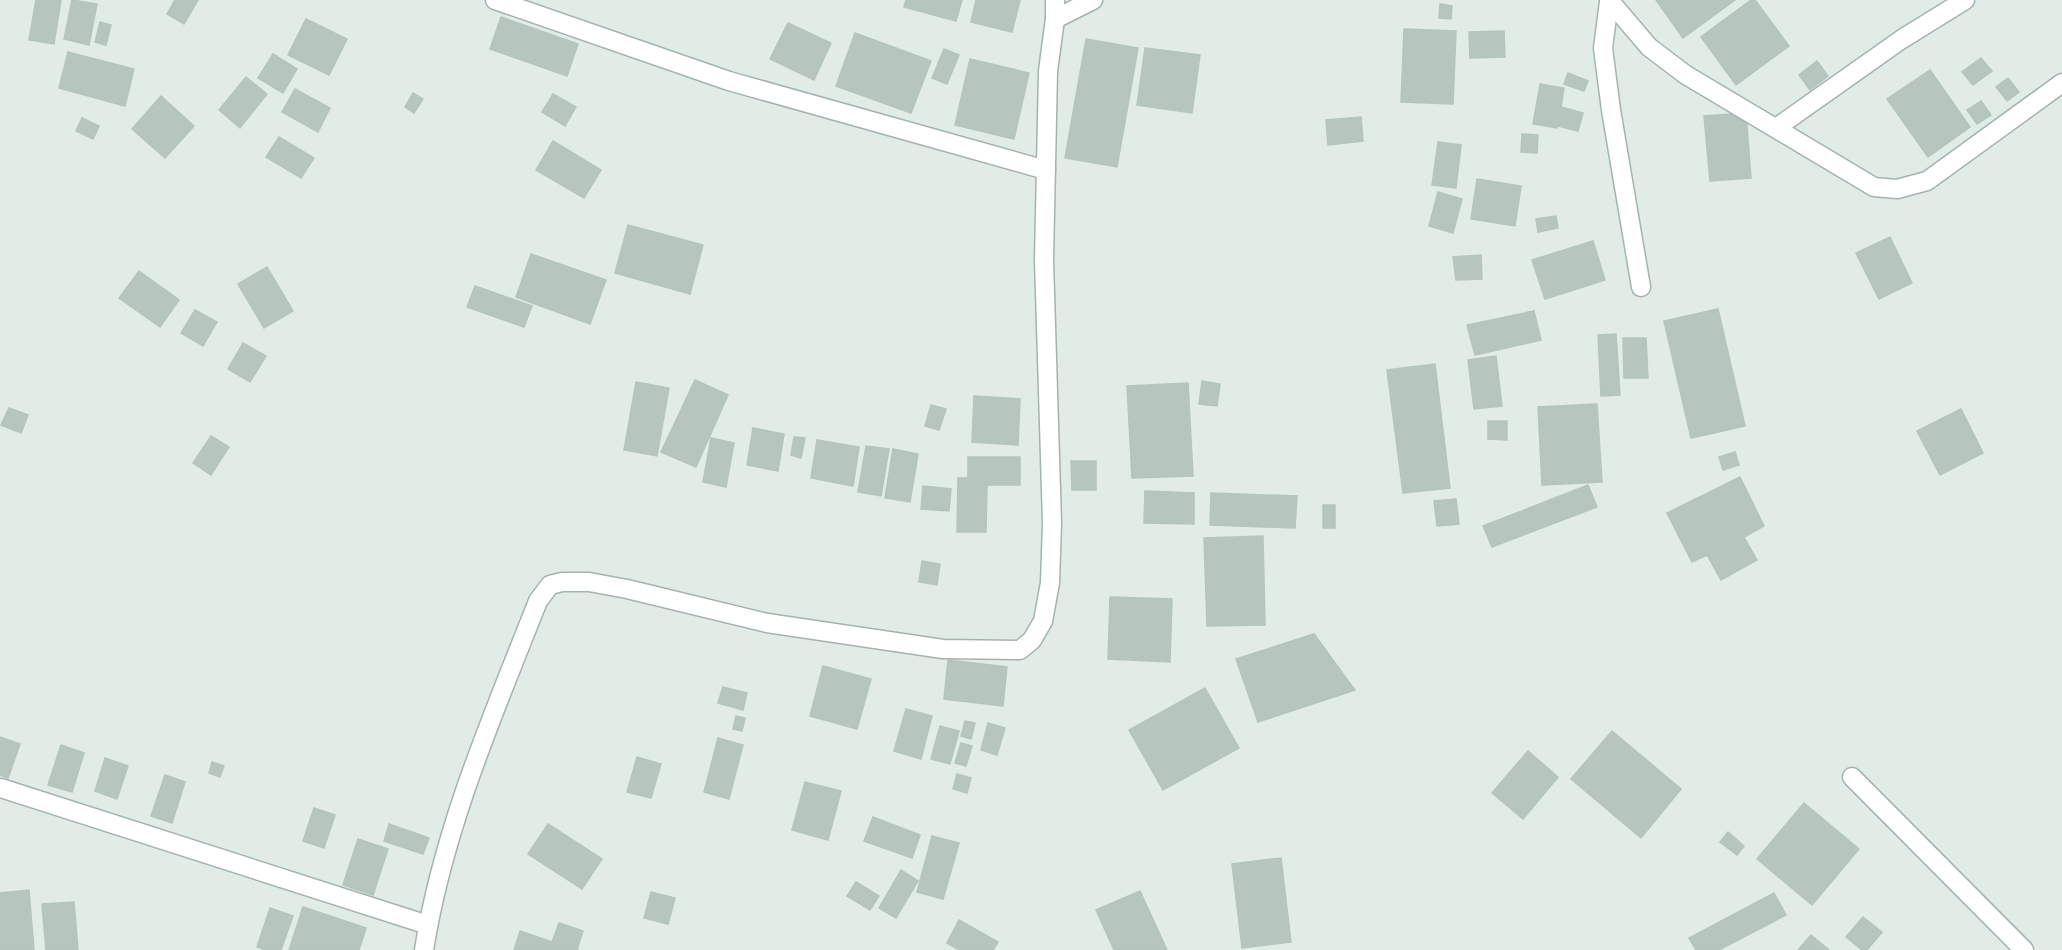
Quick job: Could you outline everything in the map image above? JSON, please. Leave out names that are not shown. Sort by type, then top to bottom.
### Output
[{"type":"street","points":[[495,0],[729,81],[1046,171]]},
{"type":"street","points":[[424,950],[444,854],[471,774],[538,601],[550,585],[562,582],[589,582],[767,623],[943,649],[1020,650],[1032,640],[1043,621],[1050,583],[1052,523],[1044,260],[1048,71],[1055,19],[1055,0]]},
{"type":"street","points":[[1055,19],[1094,0]]},
{"type":"street","points":[[1776,128],[1902,39],[1965,0]]},
{"type":"street","points":[[1609,1],[1649,47],[1686,75],[1874,187],[1897,189],[1927,181],[2062,83]]},
{"type":"street","points":[[1609,1],[1603,48],[1611,110],[1641,287]]},
{"type":"street","points":[[1852,777],[2024,950]]},
{"type":"street","points":[[1,788],[428,925]]},
{"type":"building","points":[[36,0],[61,0],[54,44],[29,40]]},
{"type":"building","points":[[72,0],[97,4],[89,45],[64,39]]},
{"type":"building","points":[[175,0],[198,0],[184,24],[167,14]]},
{"type":"building","points":[[906,0],[962,0],[956,21],[904,7]]},
{"type":"building","points":[[976,0],[1020,0],[1012,32],[971,22]]},
{"type":"building","points":[[1656,0],[1735,0],[1683,38]]},
{"type":"building","points":[[1751,0],[1755,0],[1789,46],[1736,85],[1701,37]]},
{"type":"building","points":[[1440,4],[1452,6],[1451,19],[1439,18]]},
{"type":"building","points":[[501,17],[578,44],[567,76],[490,49]]},
{"type":"building","points":[[306,19],[347,39],[329,75],[288,55]]},
{"type":"building","points":[[100,22],[111,25],[106,45],[95,42]]},
{"type":"building","points":[[788,23],[831,43],[814,80],[770,59]]},
{"type":"building","points":[[1404,29],[1456,31],[1453,104],[1401,102]]},
{"type":"building","points":[[1504,31],[1505,57],[1470,58],[1469,32]]},
{"type":"building","points":[[855,33],[931,61],[911,113],[836,86]]},
{"type":"building","points":[[1086,39],[1138,48],[1117,167],[1065,158]]},
{"type":"building","points":[[1145,48],[1200,55],[1192,113],[1137,105]]},
{"type":"building","points":[[944,49],[959,55],[947,84],[932,78]]},
{"type":"building","points":[[68,52],[134,69],[125,106],[59,88]]},
{"type":"building","points":[[273,54],[297,69],[283,93],[258,78]]},
{"type":"building","points":[[1981,58],[1992,71],[1973,85],[1962,72]]},
{"type":"building","points":[[970,59],[1029,73],[1014,139],[955,125]]},
{"type":"building","points":[[1817,61],[1828,76],[1810,90],[1799,75]]},
{"type":"building","points":[[1930,70],[1970,127],[1928,157],[1887,99]]},
{"type":"building","points":[[1568,73],[1588,81],[1584,91],[1564,84]]},
{"type":"building","points":[[246,77],[267,94],[240,128],[219,110]]},
{"type":"building","points":[[2008,78],[2019,92],[2007,101],[1996,87]]},
{"type":"building","points":[[1540,84],[1564,88],[1561,107],[1583,113],[1578,131],[1558,126],[1557,128],[1533,124]]},
{"type":"building","points":[[295,89],[330,108],[318,132],[282,112]]},
{"type":"building","points":[[413,93],[423,99],[414,113],[405,107]]},
{"type":"building","points":[[553,94],[576,107],[565,126],[542,112]]},
{"type":"building","points":[[161,96],[194,126],[165,158],[132,129]]},
{"type":"building","points":[[1981,101],[1991,115],[1977,124],[1967,110]]},
{"type":"building","points":[[1746,113],[1751,178],[1710,181],[1704,116]]},
{"type":"building","points":[[1361,117],[1363,141],[1328,145],[1326,120]]},
{"type":"building","points":[[82,118],[99,126],[93,139],[76,131]]},
{"type":"building","points":[[1522,134],[1538,135],[1537,153],[1521,152]]},
{"type":"building","points":[[279,137],[314,158],[301,178],[266,157]]},
{"type":"building","points":[[553,141],[601,170],[584,198],[536,170]]},
{"type":"building","points":[[1438,142],[1461,145],[1456,188],[1432,185]]},
{"type":"building","points":[[1477,179],[1521,186],[1515,226],[1471,219]]},
{"type":"building","points":[[1438,192],[1462,199],[1453,233],[1429,226]]},
{"type":"building","points":[[1556,216],[1558,228],[1538,232],[1536,219]]},
{"type":"building","points":[[628,225],[703,245],[690,294],[615,273]]},
{"type":"building","points":[[1890,237],[1912,283],[1879,299],[1856,253]]},
{"type":"building","points":[[1593,241],[1605,280],[1545,299],[1532,260]]},
{"type":"building","points":[[531,254],[606,280],[590,324],[516,297]]},
{"type":"building","points":[[1481,255],[1482,279],[1456,280],[1453,257]]},
{"type":"building","points":[[267,267],[293,311],[264,328],[238,284]]},
{"type":"building","points":[[139,271],[179,300],[160,327],[119,298]]},
{"type":"building","points":[[475,286],[532,306],[524,327],[467,307]]},
{"type":"building","points":[[1718,309],[1745,426],[1691,438],[1664,321]]},
{"type":"building","points":[[195,310],[217,322],[203,346],[181,333]]},
{"type":"building","points":[[1534,311],[1541,340],[1475,355],[1467,325]]},
{"type":"building","points":[[1616,334],[1620,395],[1601,396],[1598,335]]},
{"type":"building","points":[[1623,338],[1646,338],[1648,378],[1624,378]]},
{"type":"building","points":[[243,343],[266,356],[250,382],[228,369]]},
{"type":"building","points":[[1496,356],[1502,406],[1474,409],[1468,360]]},
{"type":"building","points":[[1435,364],[1450,488],[1403,493],[1387,370]]},
{"type":"building","points":[[695,380],[728,395],[696,467],[661,452]]},
{"type":"building","points":[[1202,381],[1220,384],[1217,406],[1199,404]]},
{"type":"building","points":[[636,382],[669,388],[657,456],[624,450]]},
{"type":"building","points":[[1188,383],[1193,476],[1132,478],[1127,386]]},
{"type":"building","points":[[974,396],[1020,399],[1018,445],[972,442]]},
{"type":"building","points":[[1597,404],[1602,482],[1542,485],[1538,407]]},
{"type":"building","points":[[931,405],[946,409],[939,430],[925,426]]},
{"type":"building","points":[[9,408],[28,415],[21,433],[1,425]]},
{"type":"building","points":[[1961,409],[1983,453],[1940,475],[1917,431]]},
{"type":"building","points":[[1488,421],[1507,421],[1507,440],[1488,439]]},
{"type":"building","points":[[753,428],[784,434],[778,471],[747,465]]},
{"type":"building","points":[[211,436],[229,447],[211,475],[193,463]]},
{"type":"building","points":[[794,437],[805,438],[801,458],[791,455]]},
{"type":"building","points":[[711,438],[734,443],[726,487],[703,482]]},
{"type":"building","points":[[817,440],[859,447],[853,486],[811,478]]},
{"type":"building","points":[[866,446],[889,449],[881,496],[858,492]]},
{"type":"building","points":[[893,449],[918,454],[910,502],[885,498]]},
{"type":"building","points":[[1735,452],[1739,465],[1723,470],[1719,457]]},
{"type":"building","points":[[968,457],[1020,457],[1020,485],[987,485],[986,532],[957,532],[958,478],[968,478]]},
{"type":"building","points":[[1071,461],[1096,461],[1096,490],[1072,490]]},
{"type":"building","points":[[1740,477],[1764,526],[1744,537],[1757,560],[1721,580],[1707,555],[1692,562],[1667,513]]},
{"type":"building","points":[[1588,485],[1597,507],[1492,547],[1483,526]]},
{"type":"building","points":[[923,486],[951,489],[949,511],[921,509]]},
{"type":"building","points":[[1145,491],[1194,493],[1194,524],[1144,523]]},
{"type":"building","points":[[1211,493],[1297,496],[1295,528],[1210,525]]},
{"type":"building","points":[[1456,499],[1459,524],[1437,526],[1434,501]]},
{"type":"building","points":[[1323,505],[1335,505],[1335,528],[1323,528]]},
{"type":"building","points":[[1263,536],[1265,625],[1207,626],[1204,538]]},
{"type":"building","points":[[922,561],[940,564],[937,585],[919,582]]},
{"type":"building","points":[[1110,597],[1172,599],[1170,662],[1108,659]]},
{"type":"building","points":[[1314,634],[1355,690],[1258,722],[1236,659]]},
{"type":"building","points":[[948,660],[1007,667],[1003,706],[944,699]]},
{"type":"building","points":[[823,666],[871,679],[857,729],[810,716]]},
{"type":"building","points":[[723,687],[747,693],[743,710],[718,703]]},
{"type":"building","points":[[1205,688],[1239,748],[1163,790],[1129,730]]},
{"type":"building","points":[[906,709],[932,716],[921,759],[894,751]]},
{"type":"building","points":[[736,716],[745,718],[742,731],[733,729]]},
{"type":"building","points":[[965,721],[975,723],[971,739],[961,736]]},
{"type":"building","points":[[988,723],[1005,728],[997,755],[981,750]]},
{"type":"building","points":[[940,726],[959,731],[950,764],[931,759]]},
{"type":"building","points":[[1612,731],[1681,789],[1641,838],[1571,779]]},
{"type":"building","points":[[0,737],[20,744],[8,778],[0,775]]},
{"type":"building","points":[[718,738],[743,745],[729,799],[704,792]]},
{"type":"building","points":[[961,743],[972,746],[966,766],[955,763]]},
{"type":"building","points":[[61,745],[84,753],[72,792],[48,785]]},
{"type":"building","points":[[1528,751],[1558,777],[1523,819],[1492,793]]},
{"type":"building","points":[[637,757],[661,764],[651,798],[627,792]]},
{"type":"building","points":[[105,758],[128,766],[117,799],[95,791]]},
{"type":"building","points":[[212,762],[224,766],[220,777],[209,773]]},
{"type":"building","points":[[957,774],[971,778],[967,793],[953,789]]},
{"type":"building","points":[[165,775],[185,782],[172,823],[151,816]]},
{"type":"building","points":[[805,782],[841,791],[828,840],[792,830]]},
{"type":"building","points":[[1804,803],[1859,849],[1812,905],[1757,859]]},
{"type":"building","points":[[314,808],[335,815],[324,848],[303,841]]},
{"type":"building","points":[[873,817],[920,835],[912,858],[864,841]]},
{"type":"building","points":[[389,824],[429,838],[423,854],[384,841]]},
{"type":"building","points":[[548,824],[602,859],[582,889],[528,854]]},
{"type":"building","points":[[1728,832],[1744,846],[1737,855],[1720,842]]},
{"type":"building","points":[[932,836],[959,843],[943,899],[917,892]]},
{"type":"building","points":[[358,839],[388,849],[373,895],[343,885]]},
{"type":"building","points":[[1281,858],[1291,942],[1242,948],[1232,864]]},
{"type":"building","points":[[901,870],[918,881],[896,918],[879,908]]},
{"type":"building","points":[[856,882],[879,896],[870,910],[847,896]]},
{"type":"building","points":[[29,890],[34,950],[0,950],[0,893]]},
{"type":"building","points":[[1140,891],[1167,950],[1114,950],[1096,910]]},
{"type":"building","points":[[651,892],[675,898],[668,924],[644,918]]},
{"type":"building","points":[[1774,893],[1786,915],[1719,950],[1696,950],[1689,938]]},
{"type":"building","points":[[74,902],[78,950],[46,950],[42,904]]},
{"type":"building","points":[[303,907],[366,928],[359,950],[289,950]]},
{"type":"building","points":[[270,908],[293,916],[281,950],[257,947]]},
{"type":"building","points":[[1863,917],[1882,932],[1867,950],[1862,950],[1846,937]]},
{"type":"building","points":[[959,920],[998,942],[993,950],[959,950],[947,943]]},
{"type":"building","points":[[559,923],[583,931],[577,949],[579,950],[514,950],[520,931],[552,942]]},
{"type":"building","points":[[1811,935],[1829,950],[1798,950]]}]
